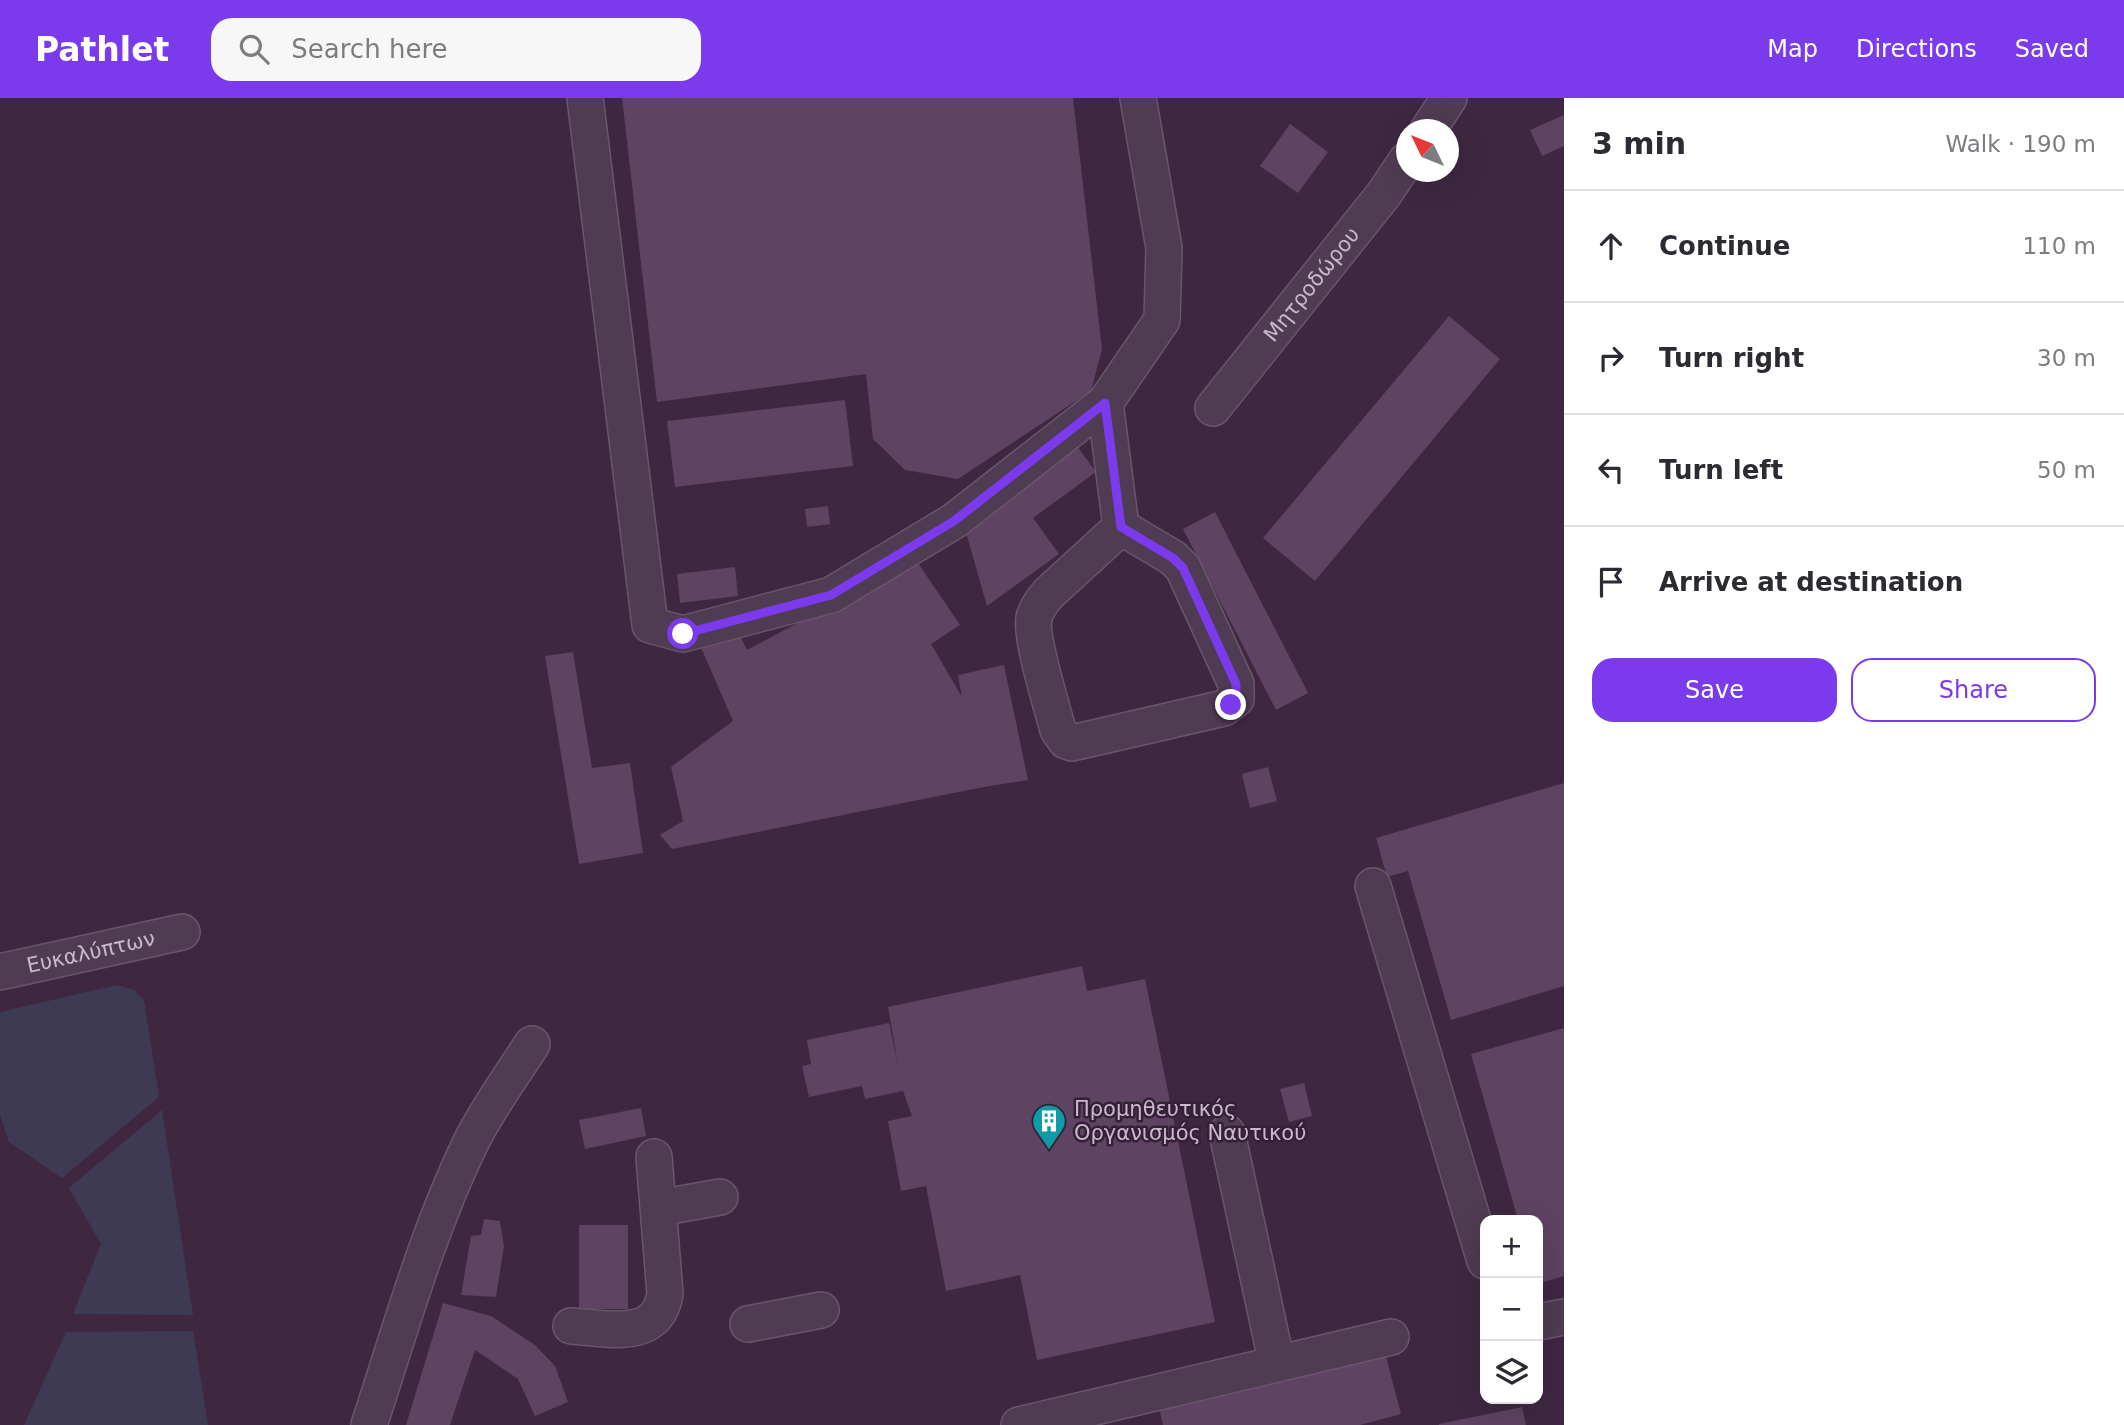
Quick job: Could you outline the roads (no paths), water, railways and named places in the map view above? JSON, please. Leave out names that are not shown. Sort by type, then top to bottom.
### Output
[{"type":"street","points":[[585,98],[650,625],[683,634],[831,595],[954,521],[1105,403],[1162,320],[1164,248],[1138,98]]},
{"type":"street","points":[[1435,119],[1449,98]]},
{"type":"street","name":"Μητροδώρου","points":[[1213,408],[1396,176]]},
{"type":"street","points":[[1105,403],[1121,527]]},
{"type":"street","points":[[1121,527],[1173,558],[1183,568],[1237,691],[1231,705],[1224,708],[1072,743],[1066,741],[1058,730],[1035,638],[1034,619],[1041,601],[1121,527]]},
{"type":"street","points":[[1373,886],[1480,1244]]},
{"type":"street","name":"Ευκαλύπτων","points":[[0,972],[182,932]]},
{"type":"street","points":[[369,1425],[428,1246],[449,1192],[471,1142],[532,1044]]},
{"type":"street","points":[[1227,1133],[1277,1364]]},
{"type":"street","points":[[571,1326],[631,1329],[641,1327],[659,1314],[665,1294],[654,1157]]},
{"type":"street","points":[[659,1208],[720,1197]]},
{"type":"street","points":[[748,1324],[821,1310]]},
{"type":"street","points":[[1543,1321],[1564,1317]]},
{"type":"street","points":[[1019,1425],[1391,1337]]},
{"type":"place","name":"Προμηθευτικός Οργανισμός Ναυτικού","points":[[1049,1151]]}]
